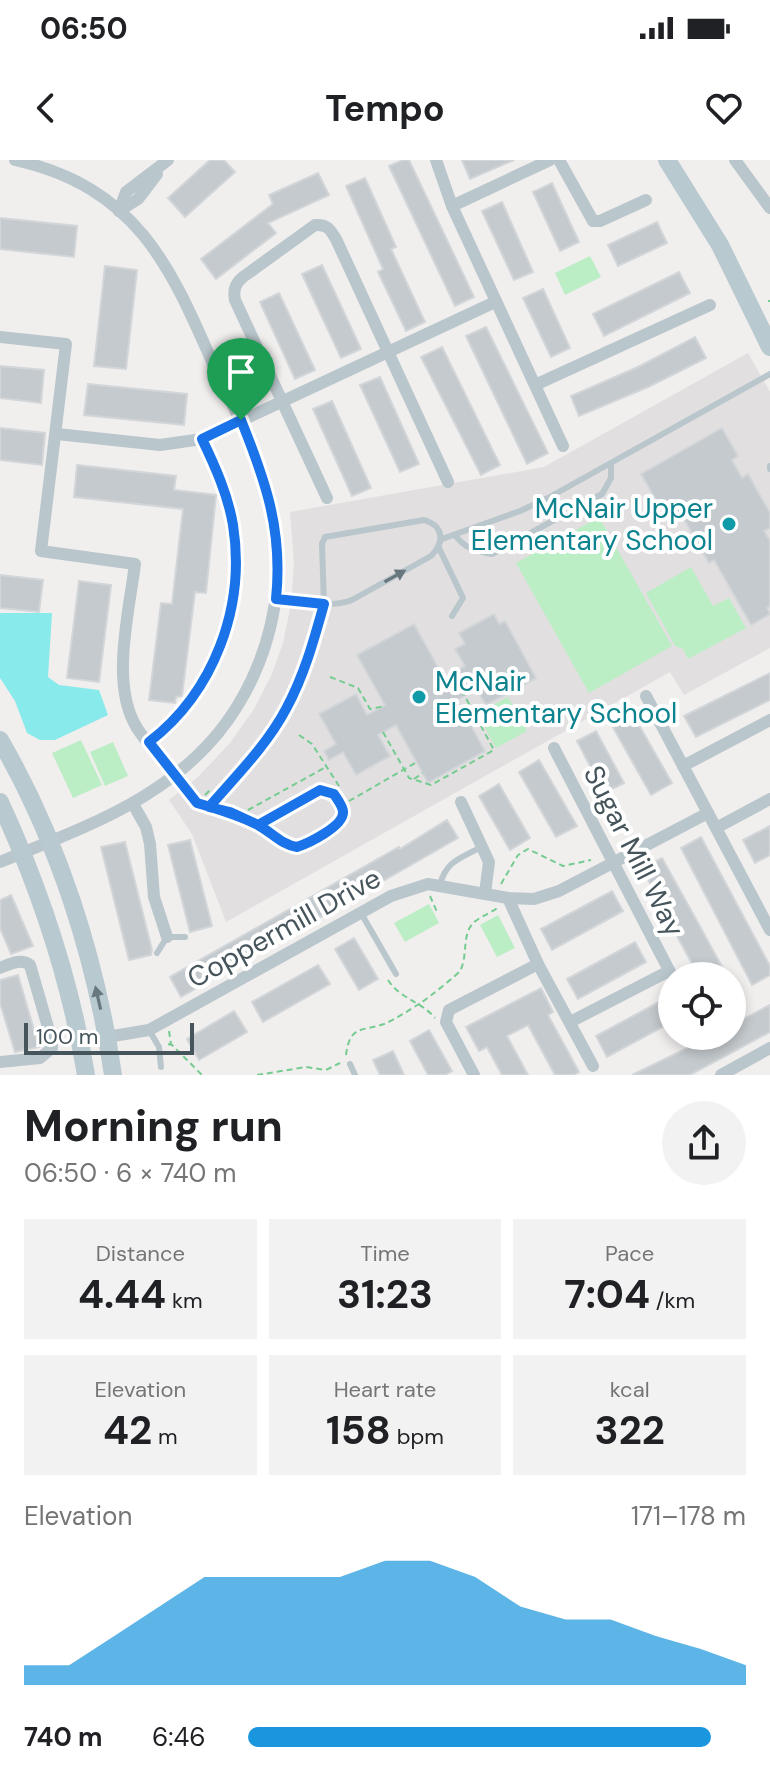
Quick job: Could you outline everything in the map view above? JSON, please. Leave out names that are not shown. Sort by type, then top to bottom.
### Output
[{"type":"street","points":[[0,862],[133,804],[176,776],[213,740],[243,697],[260,662],[276,599],[278,559],[272,506],[260,467],[172,274],[149,241],[98,194],[74,180],[15,160]]},
{"type":"street","points":[[436,160],[452,206],[563,446]]},
{"type":"street","points":[[452,206],[550,160]]},
{"type":"street","points":[[559,160],[593,221],[600,221],[646,200]]},
{"type":"street","points":[[667,160],[720,245],[770,347]]},
{"type":"street","points":[[735,160],[770,208]]},
{"type":"street","points":[[119,211],[126,192],[166,161]]},
{"type":"street","points":[[327,498],[234,292],[243,277],[315,225],[330,228],[448,482]]},
{"type":"street","points":[[57,434],[160,445],[202,439],[495,302]]},
{"type":"street","points":[[535,385],[710,305]]},
{"type":"street","points":[[0,337],[66,344],[41,551],[135,564],[122,671],[126,701],[136,727],[176,776]]},
{"type":"street","points":[[149,742],[165,730],[195,695],[213,664],[227,628],[234,596],[236,555],[233,524],[217,471],[202,439]]},
{"type":"street","points":[[646,696],[769,926]]},
{"type":"street","points":[[683,766],[768,725]]},
{"type":"street","points":[[0,740],[49,840],[85,942],[113,1075]]},
{"type":"street","name":"Sugar Mill Way","points":[[554,748],[664,962]]},
{"type":"street","points":[[716,828],[770,799]]},
{"type":"street","points":[[0,802],[61,956],[86,1075]]},
{"type":"street","points":[[461,802],[489,862],[496,898],[538,964],[593,1066]]},
{"type":"street","points":[[133,804],[146,827],[154,897],[167,937]]},
{"type":"street","name":"Coppermill Drive","points":[[107,1037],[149,1030],[391,896],[416,886],[440,885],[496,898],[534,899],[559,891],[611,857],[708,813]]},
{"type":"street","points":[[0,968],[18,961],[30,965],[52,1048],[40,1058],[0,1062]]},
{"type":"street","points":[[472,1075],[446,1022],[449,1010],[538,964]]},
{"type":"street","points":[[570,1022],[658,979]]},
{"type":"street","points":[[721,1075],[770,1048]]},
{"type":"lane","points":[[442,539],[520,511],[770,374]]},
{"type":"lane","points":[[455,535],[472,550],[492,554],[602,494],[611,478],[611,463]]},
{"type":"lane","points":[[209,807],[260,748],[285,710],[306,664],[324,604],[322,544],[325,537],[424,520],[433,523],[440,531],[442,539],[439,548],[431,556],[340,605],[324,604],[276,599]]},
{"type":"lane","points":[[439,548],[463,598],[452,616]]},
{"type":"lane","points":[[176,776],[190,797],[258,825],[289,846],[297,847],[339,824],[343,809],[334,794],[320,790],[258,825]]},
{"type":"lane","points":[[440,885],[449,864],[483,846]]},
{"type":"lane","points":[[361,913],[396,974]]},
{"type":"lane","points":[[157,953],[167,937],[185,937]]},
{"type":"lane","points":[[149,1030],[159,1047],[161,1067]]},
{"type":"lane","points":[[350,1064],[355,1075]]},
{"type":"path","points":[[330,677],[358,688],[370,709],[385,706]]},
{"type":"path","points":[[383,732],[409,778],[431,785],[494,750],[461,689]]},
{"type":"path","points":[[299,735],[312,744],[341,790]]},
{"type":"path","points":[[321,759],[326,755]]},
{"type":"path","points":[[350,808],[348,801],[417,762]]},
{"type":"path","points":[[247,811],[327,766]]},
{"type":"path","points":[[413,779],[423,773]]},
{"type":"path","points":[[200,794],[204,795],[212,788]]},
{"type":"path","points":[[257,1075],[306,1067],[332,1069],[346,1055],[349,1038],[354,1033],[365,1027],[387,1023],[456,976],[461,970],[469,928],[496,898],[523,851],[528,849],[554,863],[570,866],[611,857]]},
{"type":"path","points":[[430,895],[437,912]]},
{"type":"path","points":[[388,980],[399,994],[420,1003],[435,1018]]},
{"type":"path","points":[[165,1044],[172,1045],[202,1075]]},
{"type":"shaded area","points":[[748,353],[770,392],[770,648],[684,695],[670,672],[226,922],[192,834],[169,800],[198,777],[230,743],[254,709],[271,676],[283,643],[291,604],[294,563],[290,512],[544,467]]},
{"type":"green space","points":[[590,256],[601,277],[565,295],[555,273]]},
{"type":"green space","points":[[599,517],[672,646],[589,693],[516,563]]},
{"type":"green space","points":[[691,567],[713,606],[729,598],[746,628],[688,659],[683,649],[675,646],[646,593]]},
{"type":"green space","points":[[508,697],[527,731],[496,748],[477,713]]},
{"type":"green space","points":[[81,740],[102,785],[73,798],[52,753]]},
{"type":"green space","points":[[113,742],[128,776],[105,786],[90,752]]},
{"type":"green space","points":[[429,904],[439,923],[405,942],[394,923]]},
{"type":"green space","points":[[498,915],[515,948],[497,957],[480,925]]},
{"type":"water","points":[[0,613],[52,613],[48,677],[59,685],[99,690],[108,715],[55,740],[40,740],[27,733],[15,701],[0,678]]},
{"type":"building","points":[[210,160],[224,160],[235,172],[185,217],[168,198]]},
{"type":"building","points":[[409,160],[474,297],[455,306],[389,166]]},
{"type":"building","points":[[462,160],[514,160],[470,179]]},
{"type":"building","points":[[318,173],[329,195],[268,223],[276,233],[216,279],[201,259],[273,204],[269,195]]},
{"type":"building","points":[[365,178],[396,247],[391,249],[425,322],[406,331],[378,272],[383,269],[346,186]]},
{"type":"building","points":[[552,183],[579,242],[560,251],[533,192]]},
{"type":"building","points":[[502,202],[533,272],[514,280],[482,211]]},
{"type":"building","points":[[0,218],[77,226],[74,257],[0,249]]},
{"type":"building","points":[[657,222],[667,243],[618,266],[608,245]]},
{"type":"building","points":[[322,265],[361,349],[341,358],[302,274]]},
{"type":"building","points":[[105,266],[137,270],[126,369],[94,366]]},
{"type":"building","points":[[679,272],[690,293],[604,336],[593,314]]},
{"type":"building","points":[[543,289],[570,348],[551,357],[523,298]]},
{"type":"building","points":[[279,293],[315,370],[295,379],[260,302]]},
{"type":"building","points":[[486,327],[548,453],[527,464],[466,336]]},
{"type":"building","points":[[695,337],[706,358],[579,416],[571,396],[638,367]]},
{"type":"building","points":[[442,347],[500,465],[481,475],[421,357]]},
{"type":"building","points":[[0,366],[44,370],[41,403],[0,398]]},
{"type":"building","points":[[380,377],[419,464],[400,472],[360,385]]},
{"type":"building","points":[[88,384],[187,394],[184,425],[84,415]]},
{"type":"building","points":[[332,401],[371,488],[352,496],[313,409]]},
{"type":"building","points":[[0,428],[45,433],[42,465],[0,460]]},
{"type":"building","name":"McNair Upper Elementary School","points":[[722,428],[738,456],[732,460],[742,478],[748,474],[770,513],[770,528],[764,531],[770,541],[770,606],[767,608],[770,614],[751,625],[714,560],[709,563],[681,514],[668,521],[641,474]]},
{"type":"building","points":[[77,465],[176,476],[174,490],[216,495],[206,593],[195,592],[182,696],[176,697],[175,703],[149,700],[161,603],[172,604],[183,509],[74,497]]},
{"type":"building","points":[[0,575],[43,580],[39,612],[0,608]]},
{"type":"building","points":[[79,581],[111,585],[99,682],[67,678]]},
{"type":"building","name":"McNair Elementary School","points":[[494,614],[499,624],[505,621],[536,678],[486,705],[476,689],[457,701],[485,751],[428,783],[396,725],[378,735],[390,756],[356,775],[343,752],[329,760],[324,751],[336,744],[319,714],[356,694],[367,715],[385,705],[357,655],[414,624],[444,678],[465,666],[455,649],[465,644],[459,633]]},
{"type":"building","points":[[770,673],[770,700],[696,737],[684,716]]},
{"type":"building","points":[[631,711],[672,783],[651,795],[610,722]]},
{"type":"building","points":[[596,731],[624,783],[604,793],[577,741]]},
{"type":"building","points":[[539,760],[577,826],[556,837],[519,772]]},
{"type":"building","points":[[499,784],[530,838],[510,850],[479,796]]},
{"type":"building","points":[[447,820],[458,838],[181,997],[170,977]]},
{"type":"building","points":[[770,826],[770,855],[755,863],[743,840]]},
{"type":"building","points":[[701,837],[770,966],[770,975],[752,985],[746,973],[746,962],[740,962],[681,848]]},
{"type":"building","points":[[190,840],[212,926],[190,932],[168,845]]},
{"type":"building","points":[[125,842],[152,950],[151,955],[129,960],[101,847]]},
{"type":"building","points":[[662,858],[719,962],[691,962],[642,868]]},
{"type":"building","points":[[612,891],[623,911],[552,950],[541,929]]},
{"type":"building","points":[[11,895],[33,946],[11,954],[0,928],[0,900]]},
{"type":"building","points":[[354,938],[378,979],[359,990],[335,949]]},
{"type":"building","points":[[635,942],[646,962],[578,999],[567,979]]},
{"type":"building","points":[[318,965],[330,984],[263,1022],[252,1002]]},
{"type":"building","points":[[18,975],[39,1047],[15,1052],[0,1003],[0,980]]},
{"type":"building","points":[[541,988],[553,1012],[548,1015],[579,1072],[555,1075],[528,1025],[507,1036],[528,1075],[502,1075],[487,1047],[479,1051],[466,1027]]},
{"type":"building","points":[[658,1003],[658,1030],[607,1057],[596,1036]]},
{"type":"building","points":[[770,1005],[770,1032],[746,1045],[746,1018]]},
{"type":"building","points":[[234,1011],[247,1032],[199,1060],[187,1039]]},
{"type":"building","points":[[429,1030],[452,1071],[445,1075],[428,1075],[410,1041]]},
{"type":"building","points":[[683,1050],[737,1050],[690,1075],[632,1075]]},
{"type":"building","points":[[393,1051],[404,1075],[380,1075],[373,1060]]},
{"type":"place","name":"McNair Upper Elementary School","points":[[729,524]]},
{"type":"place","name":"McNair Elementary School","points":[[419,697]]},
{"type":"route","points":[[241,420],[202,439],[217,471],[233,524],[236,555],[234,596],[227,628],[213,664],[195,695],[165,730],[149,742],[197,803],[209,807],[230,812],[258,825],[289,846],[297,847],[339,824],[343,809],[334,794],[320,790],[258,825],[230,812],[209,807],[260,748],[285,710],[306,664],[324,604],[276,599],[278,559],[272,506],[241,420]]}]
